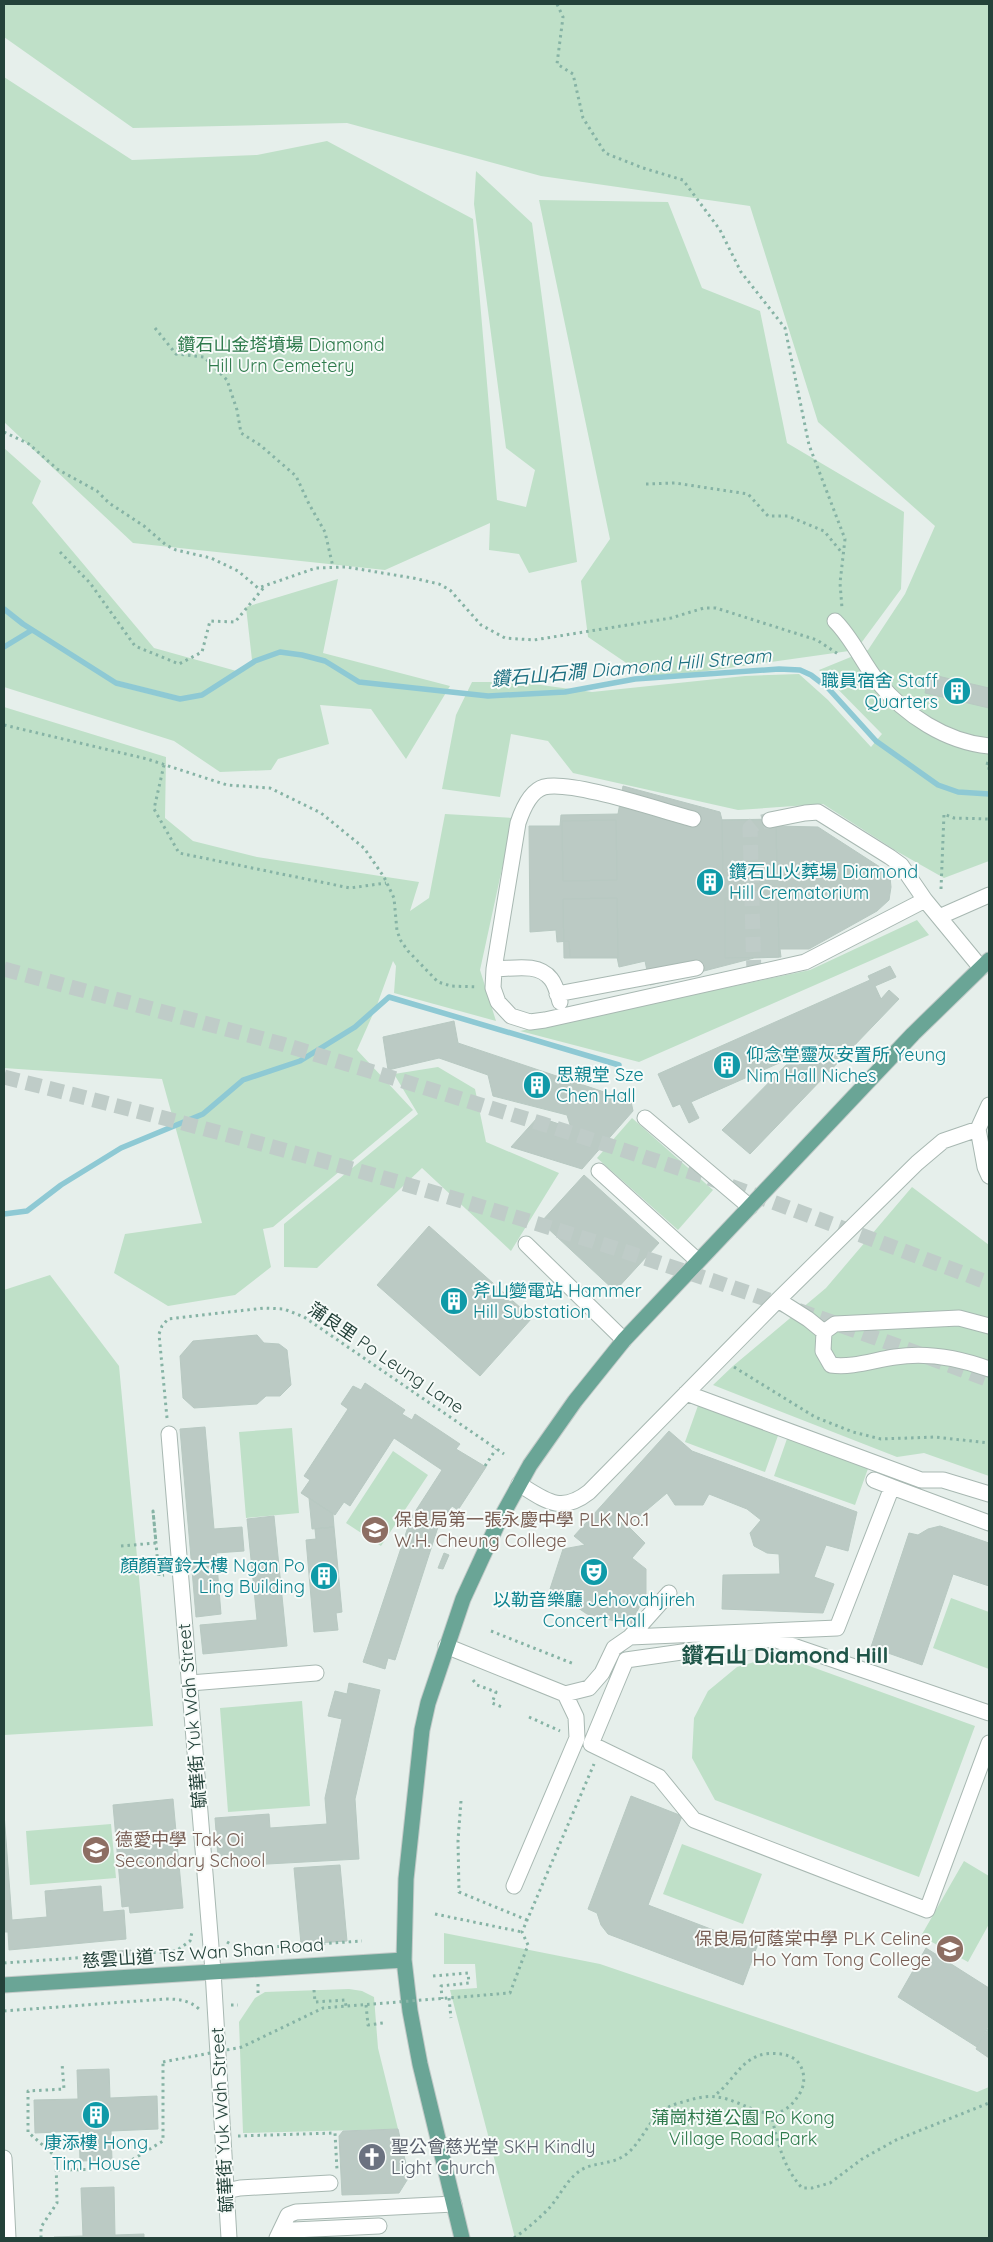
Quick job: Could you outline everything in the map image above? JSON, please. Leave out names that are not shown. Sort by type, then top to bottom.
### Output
[{"type":"main road","points":[[462,2238],[420,2064],[410,2011],[404,1960],[406,1879],[418,1758],[428,1703],[446,1646],[478,1563],[519,1484],[554,1429],[624,1340],[913,1034],[985,964]]},
{"type":"main road","name":"慈雲山道 Tsz Wan Shan Road","points":[[4,1985],[404,1960]]},
{"type":"street","points":[[840,626],[877,681],[911,713],[953,738],[989,746]]},
{"type":"street","points":[[693,819],[596,793],[558,787],[542,787],[532,795],[522,811],[518,823],[494,969],[493,988],[498,1002],[511,1016],[530,1022],[754,975],[805,962],[925,900]]},
{"type":"street","points":[[770,820],[818,812],[901,865],[939,917],[985,964]]},
{"type":"street","points":[[939,917],[989,895]]},
{"type":"street","points":[[494,969],[528,968],[542,970],[552,980],[566,1015]]},
{"type":"street","points":[[558,994],[696,968]]},
{"type":"street","points":[[989,1104],[978,1128],[985,1167],[989,1176]]},
{"type":"street","points":[[645,1118],[750,1207]]},
{"type":"street","points":[[519,1484],[550,1502],[566,1504],[579,1500],[917,1163],[943,1141],[978,1128]]},
{"type":"street","points":[[599,1171],[698,1261]]},
{"type":"street","points":[[526,1244],[624,1340]]},
{"type":"street","points":[[778,1300],[808,1319],[824,1332]]},
{"type":"street","points":[[824,1332],[835,1324],[959,1318],[989,1326]]},
{"type":"street","points":[[824,1332],[824,1351],[831,1365],[841,1366],[898,1356],[937,1356],[967,1361],[989,1369]]},
{"type":"street","points":[[686,1394],[921,1480],[943,1480],[989,1494]]},
{"type":"street","name":"毓華街 Yuk Wah Street","points":[[168,1426],[213,1971],[229,2238]]},
{"type":"street","points":[[874,1480],[989,1523]]},
{"type":"street","points":[[931,1480],[943,1506]]},
{"type":"street","points":[[630,1637],[837,1628],[892,1487]]},
{"type":"street","points":[[446,1646],[565,1694],[589,1688],[602,1673],[614,1648],[630,1637],[669,1593]]},
{"type":"street","points":[[989,1712],[773,1639],[626,1660],[591,1744],[659,1777],[694,1820],[927,1910],[989,1743]]},
{"type":"street","points":[[190,1683],[316,1673]]},
{"type":"street","points":[[514,1886],[577,1738],[576,1717],[565,1694]]},
{"type":"street","points":[[4,2158],[8,2238]]},
{"type":"street","points":[[226,2191],[333,2177]]},
{"type":"street","points":[[277,2238],[288,2215],[296,2212],[454,2204]]},
{"type":"street","points":[[283,2238],[293,2230],[376,2232],[396,2208]]},
{"type":"path","points":[[557,4],[563,17],[556,64],[573,74],[584,118],[605,153],[643,168],[683,180],[720,230],[741,272],[785,328],[810,445],[845,539],[840,583],[840,626]]},
{"type":"path","points":[[155,328],[176,354],[204,356],[227,380],[237,410],[241,434],[260,445],[296,476],[325,532],[332,567]]},
{"type":"path","points":[[4,432],[29,444],[56,469],[97,491],[109,503],[144,526],[166,545],[176,550],[211,558],[238,571],[258,588],[316,568],[332,567],[346,567],[439,584],[450,590],[480,625],[505,638],[534,640],[671,618],[704,608],[716,608],[817,640],[834,650],[840,657]]},
{"type":"path","points":[[646,484],[675,483],[748,494],[768,516],[788,516],[824,531],[843,554]]},
{"type":"path","points":[[60,552],[90,583],[135,646],[179,664],[202,652],[210,621],[235,622],[256,600],[265,586]]},
{"type":"path","points":[[4,725],[164,765],[227,785],[270,788],[321,813],[364,848],[394,898],[397,931],[401,942],[438,982],[451,986],[493,988]]},
{"type":"path","points":[[980,762],[989,764],[989,772]]},
{"type":"path","points":[[164,765],[154,809],[179,853],[350,888],[386,883]]},
{"type":"path","points":[[941,889],[944,814],[954,818],[989,819]]},
{"type":"path","name":"蒲良里 Po Leung Lane","points":[[168,1426],[160,1334],[162,1326],[168,1318],[264,1308],[284,1309],[304,1317],[504,1454]]},
{"type":"path","points":[[723,1355],[733,1366],[815,1417],[853,1432],[881,1439],[935,1436],[989,1443]]},
{"type":"path","points":[[485,1466],[496,1449]]},
{"type":"path","points":[[121,1546],[156,1543],[153,1511],[159,1576]]},
{"type":"path","points":[[491,1631],[574,1664]]},
{"type":"path","points":[[473,1680],[477,1685],[496,1692],[492,1703],[502,1707]]},
{"type":"path","points":[[529,1717],[560,1731]]},
{"type":"path","points":[[57,2170],[116,2169],[162,2141],[163,2062],[242,2048],[323,2008],[510,1993],[528,1945],[522,1932],[594,1765],[591,1744]]},
{"type":"path","points":[[461,1801],[458,1840],[459,1892],[527,1920]]},
{"type":"path","points":[[435,1914],[522,1932]]},
{"type":"path","points":[[4,1964],[176,1951],[190,1941],[192,1932]]},
{"type":"path","points":[[224,1936],[226,1942],[237,1948],[362,1942]]},
{"type":"path","points":[[433,1976],[468,1972],[469,1983],[441,1986],[442,1999]]},
{"type":"path","points":[[314,1990],[314,2002],[345,2000],[346,2006]]},
{"type":"path","points":[[450,1998],[451,2018]]},
{"type":"path","points":[[4,2011],[165,1999],[190,2003],[198,2007],[203,2015]]},
{"type":"path","points":[[366,2005],[368,2025],[383,2023]]},
{"type":"path","points":[[204,2044],[204,2064]]},
{"type":"path","points":[[514,2238],[551,2206],[578,2172],[588,2167],[618,2160],[629,2152],[642,2138],[656,2114],[670,2106],[714,2096],[722,2091],[735,2073],[750,2060],[762,2054],[788,2055],[799,2063],[803,2073],[804,2087],[796,2101],[782,2110],[771,2113],[759,2113],[729,2099],[714,2096]]},
{"type":"path","points":[[41,2238],[41,2227],[57,2203],[56,2156],[28,2132],[28,2091],[64,2089],[62,2063]]},
{"type":"path","points":[[771,2113],[786,2166],[802,2188],[812,2188],[830,2183],[862,2159],[896,2140],[989,2103]]},
{"type":"path","points":[[238,2136],[335,2133],[333,2177]]},
{"type":"green space","points":[[4,4],[989,4],[989,861],[944,878],[898,852],[823,804],[738,810],[573,773],[548,741],[511,734],[500,797],[442,789],[456,715],[472,682],[519,682],[592,692],[745,676],[799,674],[828,700],[871,747],[882,734],[819,670],[868,650],[905,594],[935,526],[818,422],[750,206],[541,176],[347,123],[133,128],[4,37]]},
{"type":"green space","name":"鑽石山金塔墳場 Diamond Hill Urn Cemetery","points":[[4,77],[132,160],[257,155],[327,141],[473,219],[497,500],[526,507],[535,470],[506,448],[474,204],[476,171],[532,223],[577,562],[529,573],[519,554],[489,550],[490,523],[385,570],[133,543],[4,422]]},
{"type":"green space","points":[[539,200],[668,202],[702,288],[760,311],[787,443],[904,512],[901,589],[856,650],[650,679],[588,637],[581,581],[610,539]]},
{"type":"green space","points":[[4,448],[41,481],[32,503],[154,648],[240,672],[252,660],[246,607],[338,579],[323,653],[450,686],[406,759],[371,709],[320,705],[329,744],[278,759],[271,770],[220,772],[174,741],[4,687]]},
{"type":"green space","points":[[4,707],[166,757],[165,818],[193,841],[257,857],[419,882],[410,911],[429,898],[445,814],[513,818],[480,970],[496,1021],[394,993],[396,966],[393,961],[377,1005],[357,1050],[413,1110],[273,1227],[263,1229],[271,1267],[235,1295],[168,1306],[114,1273],[125,1234],[202,1223],[162,1079],[4,1068]]},
{"type":"green space","points":[[917,920],[929,935],[639,1062],[520,1031],[810,970]]},
{"type":"green space","points":[[438,1067],[475,1089],[486,1142],[559,1173],[511,1251],[422,1168],[317,1268],[284,1267],[284,1224],[418,1114],[394,1074]]},
{"type":"green space","points":[[632,1118],[713,1190],[678,1230],[597,1158]]},
{"type":"green space","points":[[912,1187],[989,1245],[989,1476],[924,1453],[897,1457],[713,1385],[826,1288]]},
{"type":"green space","points":[[50,1275],[119,1366],[153,1726],[4,1735],[4,1290]]},
{"type":"green space","points":[[700,1400],[780,1430],[765,1472],[685,1442]]},
{"type":"green space","points":[[292,1428],[299,1513],[246,1518],[239,1432]]},
{"type":"green space","points":[[789,1433],[870,1463],[855,1505],[774,1476]]},
{"type":"green space","points":[[393,1451],[428,1475],[381,1546],[346,1523]]},
{"type":"green space","points":[[951,1598],[989,1612],[989,1669],[933,1648]]},
{"type":"green space","points":[[779,1655],[975,1726],[919,1877],[715,1800],[692,1758],[694,1718],[708,1691],[737,1667]]},
{"type":"green space","points":[[302,1701],[310,1806],[228,1812],[220,1708]]},
{"type":"green space","points":[[111,1824],[116,1878],[30,1885],[26,1831]]},
{"type":"green space","points":[[682,1844],[762,1874],[743,1924],[663,1894]]},
{"type":"green space","points":[[964,1861],[989,1876],[989,1924],[968,1962],[921,1936]]},
{"type":"green space","name":"蒲崗村道公園 Po Kong Village Road Park","points":[[444,1933],[600,1964],[977,2092],[989,2087],[989,2238],[515,2238],[450,1990],[477,1988],[475,1964],[444,1964]]},
{"type":"green space","points":[[349,1989],[362,1991],[374,1997],[378,2048],[398,2129],[243,2133],[239,2022],[255,1998],[265,1992]]},
{"type":"building","name":"職員宿舍 Staff Quarters","points":[[929,674],[989,688],[989,708],[925,693]]},
{"type":"building","name":"鑽石山火葬場 Diamond Hill Crematorium","points":[[623,786],[720,812],[722,820],[776,820],[776,826],[818,827],[883,869],[890,877],[889,900],[877,911],[809,949],[780,949],[781,957],[754,958],[650,985],[645,961],[619,967],[617,957],[570,957],[569,941],[557,942],[556,930],[530,932],[529,826],[560,826],[561,815],[618,814]]},
{"type":"building","points":[[776,819],[777,879],[723,880],[722,820]]},
{"type":"building","points":[[616,820],[617,880],[563,881],[562,821]]},
{"type":"building","points":[[617,898],[618,958],[564,958],[563,899]]},
{"type":"building","points":[[725,898],[778,898],[779,957],[725,958]]},
{"type":"building","name":"仰念堂靈灰安置所 Yeung Nim Hall Niches","points":[[890,966],[896,977],[875,986],[881,999],[889,990],[899,999],[750,1154],[722,1130],[795,1056],[691,1102],[699,1118],[689,1123],[680,1104],[673,1107],[658,1074],[870,980],[868,976]]},
{"type":"building","name":"思親堂 Sze Chen Hall","points":[[454,1021],[458,1043],[631,1101],[633,1111],[582,1169],[511,1147],[538,1117],[571,1128],[567,1115],[493,1096],[488,1075],[439,1058],[388,1070],[383,1037]]},
{"type":"building","points":[[584,1175],[659,1243],[615,1291],[541,1222]]},
{"type":"building","name":"斧山變電站 Hammer Hill Substation","points":[[429,1226],[532,1318],[480,1376],[377,1285]]},
{"type":"building","points":[[257,1335],[264,1343],[279,1344],[287,1350],[291,1385],[280,1396],[266,1396],[257,1404],[194,1408],[183,1398],[180,1356],[193,1341]]},
{"type":"building","points":[[365,1383],[405,1410],[402,1414],[412,1420],[415,1414],[460,1444],[456,1449],[486,1467],[458,1510],[452,1506],[438,1527],[395,1660],[388,1658],[385,1669],[363,1662],[411,1518],[442,1470],[394,1438],[350,1506],[344,1502],[335,1515],[301,1493],[310,1480],[304,1476],[348,1409],[341,1404],[353,1386],[361,1390]]},
{"type":"building","points":[[205,1427],[214,1529],[242,1527],[244,1551],[216,1553],[221,1614],[196,1617],[180,1429]]},
{"type":"building","points":[[669,1431],[692,1451],[857,1512],[848,1551],[826,1545],[814,1577],[834,1584],[823,1613],[722,1609],[723,1575],[780,1574],[779,1554],[767,1553],[754,1546],[750,1533],[761,1520],[747,1509],[709,1494],[703,1505],[675,1505],[667,1493],[628,1526],[645,1543],[632,1558],[646,1569],[646,1594],[630,1625],[587,1614],[550,1589],[563,1549],[585,1545],[574,1536]]},
{"type":"building","points":[[309,1498],[333,1514],[334,1527],[312,1529]]},
{"type":"building","points":[[274,1516],[287,1646],[203,1654],[200,1625],[257,1620],[247,1519]]},
{"type":"building","points":[[940,1526],[989,1543],[989,1586],[953,1574],[922,1665],[871,1647],[909,1533],[918,1535],[928,1529]]},
{"type":"building","name":"顏顏寶鈴大樓 Ngan Po Ling Building","points":[[334,1527],[342,1612],[336,1613],[338,1630],[314,1632],[306,1540],[316,1539],[315,1529]]},
{"type":"building","points":[[444,1553],[449,1555],[443,1569],[438,1568]]},
{"type":"building","points":[[349,1683],[380,1690],[355,1799],[359,1859],[231,1866],[230,1856],[218,1857],[215,1818],[269,1814],[270,1828],[327,1824],[325,1798],[342,1719],[328,1716],[335,1691],[347,1694]]},
{"type":"building","points":[[631,1796],[682,1816],[648,1905],[729,1936],[732,1930],[759,1941],[743,1985],[608,1934],[601,1925],[597,1913],[588,1909]]},
{"type":"building","points":[[173,1799],[183,1908],[130,1913],[129,1906],[122,1907],[113,1805]]},
{"type":"building","points":[[4,1813],[12,1920],[47,1917],[45,1891],[101,1886],[103,1912],[124,1910],[126,1939],[9,1950],[8,1932],[4,1932]]},
{"type":"building","points":[[340,1865],[347,1941],[301,1944],[294,1868]]},
{"type":"building","points":[[926,1948],[989,1988],[989,2025],[977,2047],[898,1997]]},
{"type":"building","points":[[131,1950],[132,1955],[106,1957],[106,1952]]},
{"type":"building","points":[[989,2027],[989,2058],[976,2049]]},
{"type":"building","name":"康添樓 Hong Tim House","points":[[109,2069],[110,2098],[157,2096],[158,2129],[111,2131],[112,2160],[80,2161],[79,2131],[35,2133],[34,2100],[78,2099],[77,2070]]},
{"type":"building","name":"聖公會慈光堂 SKH Kindly Light Church","points":[[398,2129],[409,2177],[399,2193],[342,2195],[339,2136],[343,2131]]},
{"type":"building","points":[[114,2187],[115,2235],[144,2234],[144,2238],[54,2238],[83,2236],[81,2188]]},
{"type":"waterway","name":"鑽石山石澗 Diamond Hill Stream","points":[[4,609],[23,624],[116,683],[180,699],[202,695],[255,661],[280,652],[325,661],[359,682],[488,696],[565,692],[635,679],[779,669],[800,670],[811,675],[828,688],[876,741],[938,785],[958,792],[989,794]]},
{"type":"waterway","points":[[4,647],[32,630]]},
{"type":"waterway","points":[[4,1214],[27,1211],[61,1185],[121,1148],[203,1114],[243,1080],[300,1061],[355,1027],[389,997],[619,1065]]},
{"type":"tunnel","points":[[754,975],[750,828],[755,824],[770,820]]},
{"type":"tunnel","points":[[4,969],[282,1044],[543,1124],[706,1177],[989,1283]]},
{"type":"tunnel","points":[[4,1077],[252,1142],[499,1212],[746,1292],[989,1380]]},
{"type":"place","name":"職員宿舍 Staff Quarters","points":[[957,691]]},
{"type":"place","name":"鑽石山火葬場 Diamond Hill Crematorium","points":[[710,882]]},
{"type":"place","name":"仰念堂靈灰安置所 Yeung Nim Hall Niches","points":[[727,1065]]},
{"type":"place","name":"思親堂 Sze Chen Hall","points":[[537,1085]]},
{"type":"place","name":"斧山變電站 Hammer Hill Substation","points":[[454,1301]]},
{"type":"place","name":"保良局第一張永慶中學 PLK No.1 W.H. Cheung College","points":[[375,1530]]},
{"type":"place","name":"以勒音樂廳 Jehovahjireh Concert Hall","points":[[594,1572]]},
{"type":"place","name":"顏顏寶鈴大樓 Ngan Po Ling Building","points":[[324,1576]]},
{"type":"place","name":"德愛中學 Tak Oi Secondary School","points":[[96,1850]]},
{"type":"place","name":"保良局何蔭棠中學 PLK Celine Ho Yam Tong College","points":[[950,1949]]},
{"type":"place","name":"康添樓 Hong Tim House","points":[[96,2115]]},
{"type":"place","name":"聖公會慈光堂 SKH Kindly Light Church","points":[[372,2157]]},
{"type":"district","name":"鑽石山 Diamond Hill","points":[[785,1655]]}]
